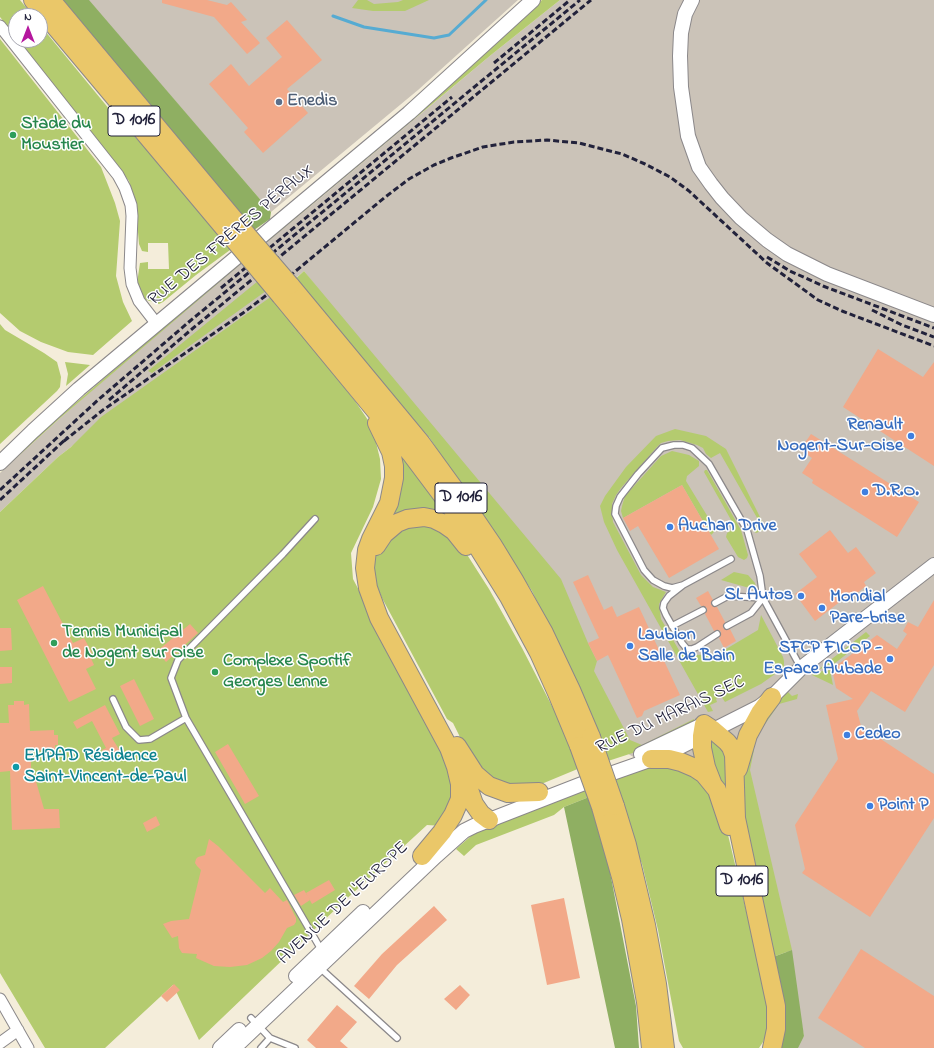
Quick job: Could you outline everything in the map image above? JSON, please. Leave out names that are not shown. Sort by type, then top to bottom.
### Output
[{"type":"highway","name":"D 1016","points":[[33,0],[242,238]]},
{"type":"highway","name":"D 1016","points":[[51,0],[285,291],[421,444],[488,538],[518,586],[544,633],[571,690],[585,741],[608,807],[627,845],[646,925],[657,984],[664,1048]]},
{"type":"highway","name":"D 1016","points":[[285,291],[347,375],[412,455],[451,507],[488,562],[520,617],[551,680],[585,741]]},
{"type":"highway","name":"D 1016","points":[[347,375],[371,413],[385,439],[391,452],[394,466],[394,478],[390,497],[367,550],[365,568],[370,594],[379,618],[463,772],[474,804],[486,815]]},
{"type":"highway","name":"D 1016","points":[[486,815],[484,794],[475,774],[462,755],[378,601],[372,582],[371,571],[375,548],[380,538],[388,530],[402,521],[424,517],[440,521],[458,536],[520,617]]},
{"type":"highway","name":"D 1016","points":[[735,780],[748,736],[760,713],[772,696]]},
{"type":"highway","name":"D 1016","points":[[764,1048],[769,1034],[771,1021],[767,985],[730,827],[704,758],[706,730],[727,742],[732,751],[734,760],[736,818],[756,904],[776,1006],[776,1029],[772,1048]]},
{"type":"highway","name":"D 1016","points":[[422,856],[446,827],[460,799],[461,790],[458,773],[449,748]]},
{"type":"highway","name":"D 1016","points":[[651,760],[669,760],[686,763],[704,774],[714,785]]},
{"type":"highway","name":"D 1016","points":[[475,774],[489,786],[503,792],[539,792]]},
{"type":"highway","name":"D 1016","points":[[608,807],[646,1002],[651,1048]]},
{"type":"highway","name":"D 1016","points":[[646,925],[663,982],[677,1048]]},
{"type":"street","name":"RUE DES FRÈRES PÉRAUX","points":[[0,463],[68,398],[396,124],[534,0]]},
{"type":"street","points":[[692,0],[685,14],[681,33],[681,87],[688,136],[699,167],[710,184],[728,205],[753,229],[775,246],[796,259],[827,274],[934,315]]},
{"type":"street","points":[[0,26],[118,175],[125,188],[131,205],[132,216],[130,268],[132,284],[139,301],[156,323]]},
{"type":"street","name":"RUE DU MARAIS SEC","points":[[511,807],[539,792],[706,730],[760,707],[801,668],[934,564]]},
{"type":"street","name":"RUE DU MARAIS SEC","points":[[511,807],[651,760],[669,752],[706,730],[801,668]]},
{"type":"street","name":"AVENUE DE L'EUROPE","points":[[220,1048],[254,1022],[422,856],[452,831],[469,820],[511,807]]},
{"type":"street","name":"AVENUE DE L'EUROPE","points":[[318,959],[459,835],[474,826],[486,815]]},
{"type":"street","points":[[0,999],[28,1048]]},
{"type":"street","name":"AVENUE DE L'EUROPE","points":[[236,1046],[254,1022]]},
{"type":"street","points":[[0,1043],[18,1030]]},
{"type":"lane","points":[[683,585],[672,588],[664,586],[653,580],[644,570],[615,514],[616,506],[620,498],[638,474],[662,448],[674,445],[683,445],[692,448],[709,464],[747,530],[760,576],[763,598],[801,668]]},
{"type":"lane","points":[[314,519],[283,554],[178,660],[171,678],[186,718],[318,959],[398,1038]]},
{"type":"lane","points":[[717,634],[697,647],[687,649],[672,626],[664,608],[664,603],[669,596],[683,585],[731,559]]},
{"type":"lane","points":[[714,603],[728,596],[763,598]]},
{"type":"lane","points":[[727,626],[751,613],[763,598]]},
{"type":"lane","points":[[672,626],[703,610]]},
{"type":"lane","points":[[113,699],[126,727],[139,740],[150,739],[186,718]]},
{"type":"lane","points":[[254,1022],[270,1038],[295,1048]]},
{"type":"lane","points":[[261,1048],[270,1038]]},
{"type":"shaded area","points":[[88,0],[518,0],[418,90],[271,212]]},
{"type":"shaded area","points":[[560,0],[934,0],[934,1048],[793,1048],[804,1036],[779,913],[716,805],[618,748],[547,583],[304,271],[249,318],[119,410],[58,457],[0,512],[0,473],[59,419],[184,310],[491,55]]},
{"type":"green space","points":[[0,0],[20,0],[26,8],[8,8],[8,27],[0,17]]},
{"type":"green space","points":[[63,0],[89,0],[271,212],[270,219],[254,230]]},
{"type":"green space","points":[[358,0],[367,0],[374,4],[398,2],[403,0],[429,0],[405,11],[373,11],[352,8]]},
{"type":"green space","points":[[542,0],[560,0],[491,55],[266,243],[264,242]]},
{"type":"green space","points":[[48,35],[119,121],[149,151],[231,247],[230,250],[159,304],[144,299],[137,283],[140,263],[148,262],[148,269],[169,269],[168,243],[148,243],[148,252],[142,251],[139,244],[136,208],[129,181],[24,48],[48,48]]},
{"type":"green space","points":[[0,39],[101,167],[115,203],[120,221],[116,276],[123,302],[132,321],[93,355],[68,352],[41,342],[20,331],[0,313]]},
{"type":"green space","points":[[240,261],[242,263],[59,419],[0,473],[35,438]]},
{"type":"green space","points":[[304,271],[561,579],[597,661],[594,671],[630,740],[642,745],[694,719],[694,725],[651,747],[608,761],[568,665],[532,591],[429,437],[293,281]]},
{"type":"green space","points":[[258,281],[266,291],[152,373],[148,371]]},
{"type":"green space","name":"Complexe Sportif Georges Lenne","points":[[272,296],[355,401],[372,426],[380,459],[381,479],[373,507],[351,553],[353,579],[445,754],[457,789],[442,826],[427,825],[341,904],[199,1040],[173,985],[105,1048],[45,1048],[0,973],[0,512],[58,457],[71,447],[101,417]]},
{"type":"green space","points":[[0,324],[5,330],[57,362],[61,377],[60,387],[57,391],[0,444]]},
{"type":"green space","points":[[65,362],[90,365],[66,386],[68,374]]},
{"type":"green space","points":[[675,429],[706,436],[726,449],[766,529],[756,533],[751,529],[760,523],[720,453],[711,458],[706,454],[703,448],[680,440],[661,443],[621,488],[612,504],[613,522],[641,575],[653,587],[666,592],[659,604],[661,619],[680,652],[686,655],[697,655],[721,652],[758,630],[761,615],[784,661],[784,666],[782,669],[761,684],[725,702],[721,696],[716,699],[717,702],[710,705],[713,711],[708,712],[617,550],[604,522],[600,506],[605,496],[626,467],[656,436]]},
{"type":"green space","points":[[395,447],[452,518],[387,517]]},
{"type":"green space","points":[[672,451],[689,455],[699,461],[699,466],[687,476],[686,481],[714,527],[714,532],[711,535],[682,485],[623,518],[621,511],[625,496],[661,456]]},
{"type":"green space","points":[[707,470],[741,530],[748,555],[744,560],[738,557],[726,537],[727,533],[735,527],[704,472]]},
{"type":"green space","points":[[431,522],[466,553],[489,589],[522,648],[570,741],[580,768],[539,785],[500,786],[465,753],[453,723],[447,719],[382,598],[376,583],[374,569],[376,553],[396,528]]},
{"type":"green space","points":[[734,572],[748,575],[755,583],[756,587],[753,589],[721,580]]},
{"type":"green space","points":[[866,632],[870,636],[830,667],[819,669]]},
{"type":"green space","points":[[830,670],[833,685],[812,675],[817,672]]},
{"type":"green space","points":[[788,692],[792,696],[798,694],[797,699],[779,704],[752,743],[754,750],[750,770],[792,950],[773,957],[743,822],[743,764],[745,753],[777,700]]},
{"type":"green space","points":[[713,741],[727,750],[727,794],[714,769],[709,742]]},
{"type":"green space","points":[[664,764],[701,778],[724,818],[758,961],[768,1013],[768,1029],[759,1048],[683,1048],[679,1041],[658,930],[642,864],[609,777]]},
{"type":"green space","points":[[587,786],[589,797],[564,807],[554,815],[476,845],[464,856],[456,849],[478,830]]},
{"type":"green space","points":[[589,797],[603,836],[636,1006],[639,1048],[615,1048],[564,807]]},
{"type":"green space","points":[[792,950],[804,1036],[798,1048],[776,1048],[773,957]]},
{"type":"building","points":[[162,0],[207,0],[227,5],[231,2],[247,20],[241,22],[260,43],[247,54],[214,17],[162,3]]},
{"type":"building","points":[[287,20],[322,60],[287,89],[308,113],[263,153],[244,132],[248,128],[209,84],[231,64],[249,86],[282,57],[266,38]]},
{"type":"building","name":"Renault Nogent-Sur-Oise","points":[[878,349],[923,377],[934,362],[934,466],[843,407]]},
{"type":"building","name":"D.R.O.","points":[[811,434],[919,502],[897,537],[812,483],[813,480],[802,473],[812,458],[800,450]]},
{"type":"building","points":[[682,485],[719,549],[669,578],[638,526],[630,531],[623,518]]},
{"type":"building","points":[[830,530],[848,553],[856,547],[876,573],[864,582],[866,586],[852,597],[850,594],[815,621],[795,594],[817,577],[799,554]]},
{"type":"building","name":"Laubion Salle de Bain","points":[[588,575],[604,610],[612,606],[617,617],[639,607],[680,695],[644,711],[642,716],[637,718],[608,655],[597,661],[588,643],[599,638],[573,582]]},
{"type":"building","points":[[43,586],[73,643],[84,638],[92,653],[89,654],[94,665],[86,669],[96,689],[69,702],[17,600]]},
{"type":"building","points":[[708,591],[713,600],[711,605],[717,607],[725,622],[723,628],[726,630],[730,629],[736,641],[724,648],[719,638],[721,636],[721,632],[719,630],[714,631],[705,614],[707,608],[701,606],[696,598]]},
{"type":"building","name":"Point P","points":[[934,600],[934,665],[905,712],[871,691],[857,711],[861,726],[934,774],[934,818],[870,917],[802,873],[805,869],[795,825],[838,759],[826,705],[853,699],[836,688],[832,669],[877,635],[897,649],[907,634],[903,631],[908,622],[918,627]]},
{"type":"building","points":[[190,624],[198,633],[166,662],[157,651]]},
{"type":"building","points":[[0,628],[11,628],[12,650],[0,651]]},
{"type":"building","points":[[0,667],[12,667],[12,683],[0,684]]},
{"type":"building","points":[[134,679],[154,719],[140,726],[120,686]]},
{"type":"building","name":"EHPAD Résidence Saint-Vincent-de-Paul","points":[[14,701],[24,701],[24,705],[29,704],[30,731],[54,730],[54,735],[58,735],[58,745],[55,745],[55,750],[31,751],[31,778],[35,778],[44,809],[59,809],[60,828],[12,830],[10,771],[0,772],[0,723],[9,723],[8,705],[14,705]]},
{"type":"building","points":[[105,705],[120,734],[112,738],[120,751],[106,759],[102,750],[106,748],[92,721],[77,729],[73,722]]},
{"type":"building","points":[[228,744],[259,796],[245,804],[215,752]]},
{"type":"building","points":[[156,816],[160,825],[147,832],[143,823]]},
{"type":"building","points":[[209,839],[218,846],[265,893],[270,888],[283,902],[287,900],[296,918],[294,925],[287,928],[279,942],[271,951],[262,958],[247,965],[230,967],[214,966],[196,958],[197,954],[182,953],[179,948],[178,936],[172,938],[163,924],[171,921],[189,919],[201,870],[195,863],[196,859],[205,855]]},
{"type":"building","points":[[329,880],[335,890],[312,904],[306,893]]},
{"type":"building","points":[[304,890],[310,900],[301,906],[294,895]]},
{"type":"building","points":[[564,898],[580,978],[547,985],[531,905]]},
{"type":"building","points":[[434,906],[447,920],[397,965],[369,999],[354,986],[382,954]]},
{"type":"building","points":[[861,949],[934,996],[934,1048],[865,1048],[818,1018]]},
{"type":"building","points":[[174,984],[180,990],[167,1002],[161,996]]},
{"type":"building","points":[[460,985],[470,995],[456,1010],[444,999]]},
{"type":"building","points":[[337,1005],[357,1022],[340,1041],[348,1048],[316,1048],[307,1040]]},
{"type":"waterway","points":[[333,16],[364,27],[434,38],[449,35],[486,0]]},
{"type":"railway","points":[[494,63],[570,0]]},
{"type":"railway","points":[[0,490],[98,400],[190,321],[580,0]]},
{"type":"railway","points":[[109,400],[192,329],[591,0]]},
{"type":"railway","points":[[221,288],[452,97]]},
{"type":"railway","points":[[64,441],[103,410],[243,313],[409,179],[434,165],[451,158],[483,147],[514,142],[547,140],[579,143],[622,154],[645,164],[670,177],[689,191],[767,263],[818,300],[842,311],[934,346]]},
{"type":"railway","points":[[767,257],[790,271],[823,286],[934,328]]},
{"type":"railway","points":[[872,310],[902,325],[934,337]]},
{"type":"railway","points":[[0,500],[68,437]]},
{"type":"place","name":"Enedis","points":[[279,102]]},
{"type":"place","name":"Stade du Moustier","points":[[13,135]]},
{"type":"place","name":"Renault Nogent-Sur-Oise","points":[[911,436]]},
{"type":"place","name":"D.R.O.","points":[[865,492]]},
{"type":"place","name":"Auchan Drive","points":[[670,527]]},
{"type":"place","name":"SL Autos","points":[[801,596]]},
{"type":"place","name":"Mondial Pare-brise","points":[[822,608]]},
{"type":"place","name":"Tennis Municipal de Nogent sur Oise","points":[[54,643]]},
{"type":"place","name":"Laubion Salle de Bain","points":[[630,646]]},
{"type":"place","name":"SFCP FICOP - Espace Aubade","points":[[890,659]]},
{"type":"place","name":"Complexe Sportif Georges Lenne","points":[[215,672]]},
{"type":"place","name":"Cedeo","points":[[847,735]]},
{"type":"place","name":"EHPAD Résidence Saint-Vincent-de-Paul","points":[[16,767]]},
{"type":"place","name":"Point P","points":[[870,806]]}]
